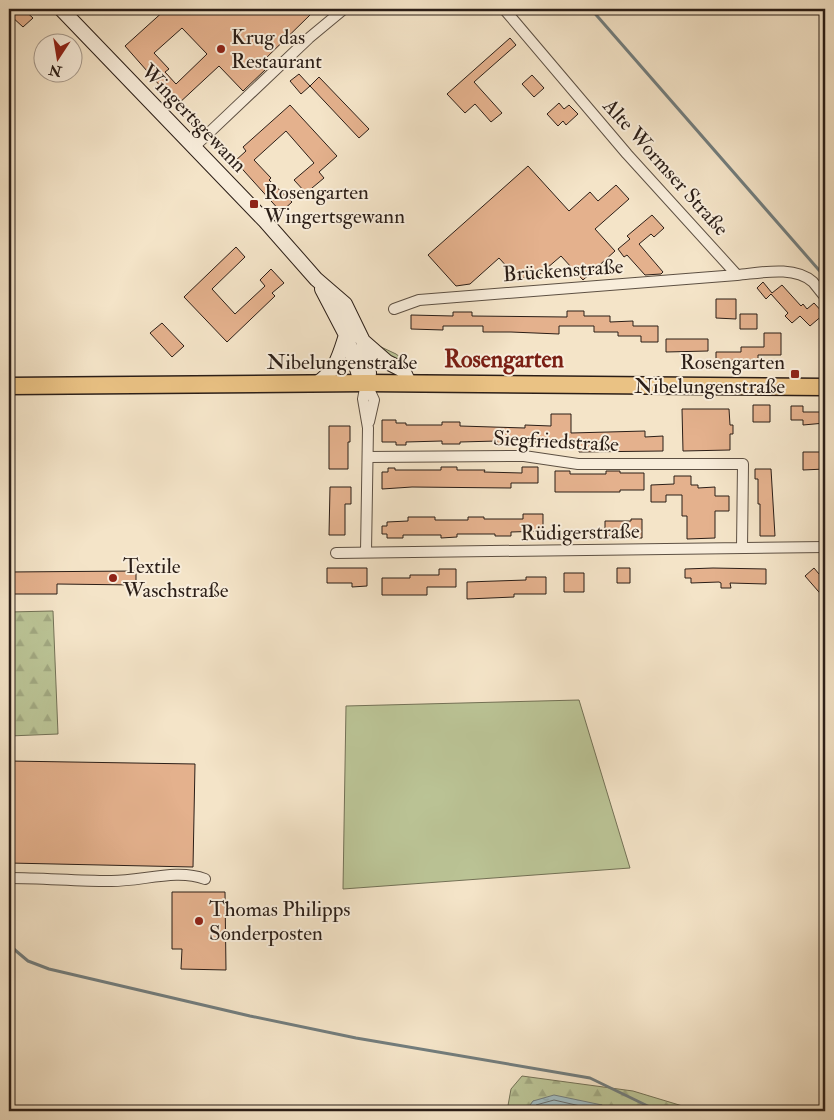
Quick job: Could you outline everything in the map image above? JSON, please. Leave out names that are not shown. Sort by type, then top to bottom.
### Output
[{"type":"main road","name":"Wingertsgewann","points":[[61,9],[265,221],[316,279],[345,304],[363,341],[369,374],[366,383]]},
{"type":"main road","name":"Wingertsgewann","points":[[316,279],[328,298],[346,335],[359,375],[366,383]]},
{"type":"main road","points":[[316,384],[331,372],[346,335]]},
{"type":"main road","points":[[363,341],[387,362],[403,370],[409,383]]},
{"type":"main road","name":"Nibelungenstraße","points":[[9,386],[409,383],[825,387]]},
{"type":"street","points":[[194,147],[309,38],[344,9]]},
{"type":"street","name":"Alte Wormser Straße","points":[[504,9],[627,154],[737,275]]},
{"type":"street","points":[[737,275],[783,272],[799,274],[812,281],[825,297]]},
{"type":"street","name":"Brückenstraße","points":[[394,309],[419,300],[737,275]]},
{"type":"street","points":[[366,383],[363,399],[368,428],[366,552]]},
{"type":"street","name":"Siegfriedstraße","points":[[368,457],[524,456],[578,464],[743,464],[742,548]]},
{"type":"street","name":"Rüdigerstraße","points":[[336,553],[825,547]]},
{"type":"street","points":[[9,878],[111,881],[155,876],[197,876],[205,879]]},
{"type":"green space","points":[[379,346],[396,354],[409,364],[397,362]]},
{"type":"green space","points":[[53,611],[58,734],[9,736],[9,612]]},
{"type":"green space","points":[[579,700],[630,868],[343,889],[346,706]]},
{"type":"green space","points":[[522,1076],[633,1091],[699,1111],[609,1111],[602,1105],[533,1101],[526,1111],[507,1111],[511,1089]]},
{"type":"water","points":[[554,1095],[602,1105],[609,1111],[526,1111],[533,1101]]},
{"type":"building","points":[[18,9],[23,9],[33,18],[23,27],[11,16]]},
{"type":"building","points":[[166,9],[304,9],[310,15],[261,63],[266,69],[243,91],[219,66],[177,105],[125,46]],"holes":[[[182,28],[207,54],[176,84],[165,72],[169,69],[154,53]]]},
{"type":"building","points":[[510,38],[516,45],[474,82],[502,113],[491,122],[475,104],[465,113],[447,94]]},
{"type":"building","points":[[299,74],[310,86],[301,94],[290,81]]},
{"type":"building","points":[[532,75],[544,88],[534,97],[522,84]]},
{"type":"building","points":[[319,77],[369,129],[359,138],[310,86]]},
{"type":"building","points":[[559,103],[564,109],[569,105],[578,114],[566,125],[563,121],[558,126],[547,114]]},
{"type":"building","points":[[290,105],[337,156],[319,172],[324,178],[306,193],[294,180],[314,163],[286,131],[254,160],[271,178],[269,180],[292,202],[281,212],[235,161],[246,151],[243,147]]},
{"type":"building","points":[[528,166],[569,211],[590,192],[598,201],[616,185],[629,199],[595,229],[615,251],[583,280],[561,256],[532,281],[527,275],[520,281],[499,258],[470,284],[456,286],[428,255]]},
{"type":"building","points":[[652,215],[664,228],[654,237],[651,234],[639,244],[663,272],[661,274],[645,275],[627,255],[624,257],[618,249],[630,239],[627,236]]},
{"type":"building","points":[[236,247],[245,257],[212,289],[235,314],[265,286],[260,280],[271,269],[284,283],[272,293],[275,296],[227,342],[184,297]]},
{"type":"building","points":[[763,282],[772,293],[782,285],[801,306],[803,304],[807,309],[814,303],[824,314],[810,326],[800,316],[792,323],[785,316],[788,313],[771,294],[766,299],[757,288]]},
{"type":"building","points":[[716,299],[736,299],[736,319],[716,318]]},
{"type":"building","points":[[567,311],[584,311],[584,316],[610,316],[610,322],[633,321],[633,326],[658,326],[658,342],[641,342],[641,336],[618,336],[618,332],[594,332],[594,326],[559,326],[559,334],[483,332],[483,326],[443,326],[443,330],[411,329],[411,315],[453,316],[453,312],[472,312],[472,316],[567,317]]},
{"type":"building","points":[[740,314],[757,314],[757,329],[740,329]]},
{"type":"building","points":[[162,323],[184,346],[172,357],[150,333]]},
{"type":"building","points":[[764,333],[781,333],[781,355],[758,355],[758,360],[732,360],[732,365],[716,365],[716,352],[741,352],[741,347],[764,347]]},
{"type":"building","points":[[666,339],[708,339],[708,351],[666,352]]},
{"type":"building","points":[[753,405],[770,405],[770,422],[753,422]]},
{"type":"building","points":[[791,406],[803,406],[803,412],[825,412],[825,423],[803,425],[803,420],[791,420]]},
{"type":"building","points":[[682,409],[729,409],[730,425],[733,425],[733,434],[730,434],[730,450],[683,451]]},
{"type":"building","points":[[551,414],[571,414],[571,433],[645,431],[645,437],[663,436],[663,451],[579,452],[579,442],[515,442],[515,445],[497,445],[497,441],[442,444],[442,441],[406,442],[406,445],[396,445],[396,442],[382,442],[382,420],[396,420],[396,423],[406,423],[406,425],[442,425],[442,422],[460,422],[460,426],[525,428],[525,425],[551,426]]},
{"type":"building","points":[[329,426],[350,426],[348,469],[329,469]]},
{"type":"building","points":[[803,452],[825,452],[825,469],[803,470]]},
{"type":"building","points":[[441,467],[457,467],[457,470],[485,470],[484,472],[522,473],[522,467],[538,467],[538,483],[511,483],[511,488],[412,487],[382,489],[382,472],[388,472],[388,468],[395,468],[395,470],[441,470]]},
{"type":"building","points":[[755,469],[771,469],[775,536],[760,536],[760,504],[758,504],[758,479],[755,479]]},
{"type":"building","points":[[555,471],[570,471],[570,474],[606,474],[606,471],[644,473],[644,490],[555,492]]},
{"type":"building","points":[[674,476],[691,476],[691,485],[698,485],[698,488],[715,487],[715,496],[729,496],[729,511],[715,511],[715,538],[687,539],[687,516],[682,516],[682,495],[666,495],[666,502],[651,502],[651,485],[674,484]]},
{"type":"building","points":[[330,487],[351,487],[351,504],[345,504],[345,535],[329,535]]},
{"type":"building","points":[[523,514],[543,514],[543,531],[511,532],[511,536],[457,534],[457,537],[441,538],[441,535],[403,535],[403,538],[387,538],[387,534],[382,534],[382,526],[387,526],[387,522],[408,521],[408,517],[435,517],[435,520],[468,520],[468,517],[523,519]]},
{"type":"building","points":[[631,519],[642,519],[642,538],[605,536],[605,521],[631,521]]},
{"type":"building","points":[[327,568],[367,568],[367,586],[352,587],[352,583],[327,583]]},
{"type":"building","points":[[617,568],[630,568],[630,583],[617,583]]},
{"type":"building","points":[[814,568],[819,574],[825,568],[825,599],[805,576]]},
{"type":"building","points":[[439,569],[456,569],[456,587],[427,587],[427,595],[382,595],[382,578],[410,578],[410,575],[439,575]]},
{"type":"building","points":[[685,569],[766,569],[766,584],[730,583],[731,588],[721,588],[721,583],[719,582],[691,583],[691,578],[685,578]]},
{"type":"building","points":[[136,571],[136,585],[57,584],[57,594],[9,594],[9,572]]},
{"type":"building","points":[[564,573],[584,573],[584,592],[564,592]]},
{"type":"building","points":[[526,577],[546,577],[546,594],[514,594],[514,597],[467,599],[467,582],[526,580]]},
{"type":"building","points":[[9,761],[195,764],[193,867],[9,863]]},
{"type":"building","name":"Thomas Philipps Sonderposten","points":[[172,892],[225,892],[226,970],[181,969],[182,949],[172,949]]},
{"type":"waterway","points":[[591,9],[825,277]]},
{"type":"waterway","points":[[9,945],[28,961],[49,969],[250,1016],[356,1038],[590,1078],[658,1111]]},
{"type":"place","name":"Krug das Restaurant","points":[[221,49]]},
{"type":"place","name":"Rosengarten Wingertsgewann","points":[[254,204]]},
{"type":"place","name":"Rosengarten Nibelungenstraße","points":[[795,374]]},
{"type":"place","name":"Textile Waschstraße","points":[[113,578]]},
{"type":"place","name":"Thomas Philipps Sonderposten","points":[[199,921]]},
{"type":"district","name":"Rosengarten","points":[[504,359]]}]
